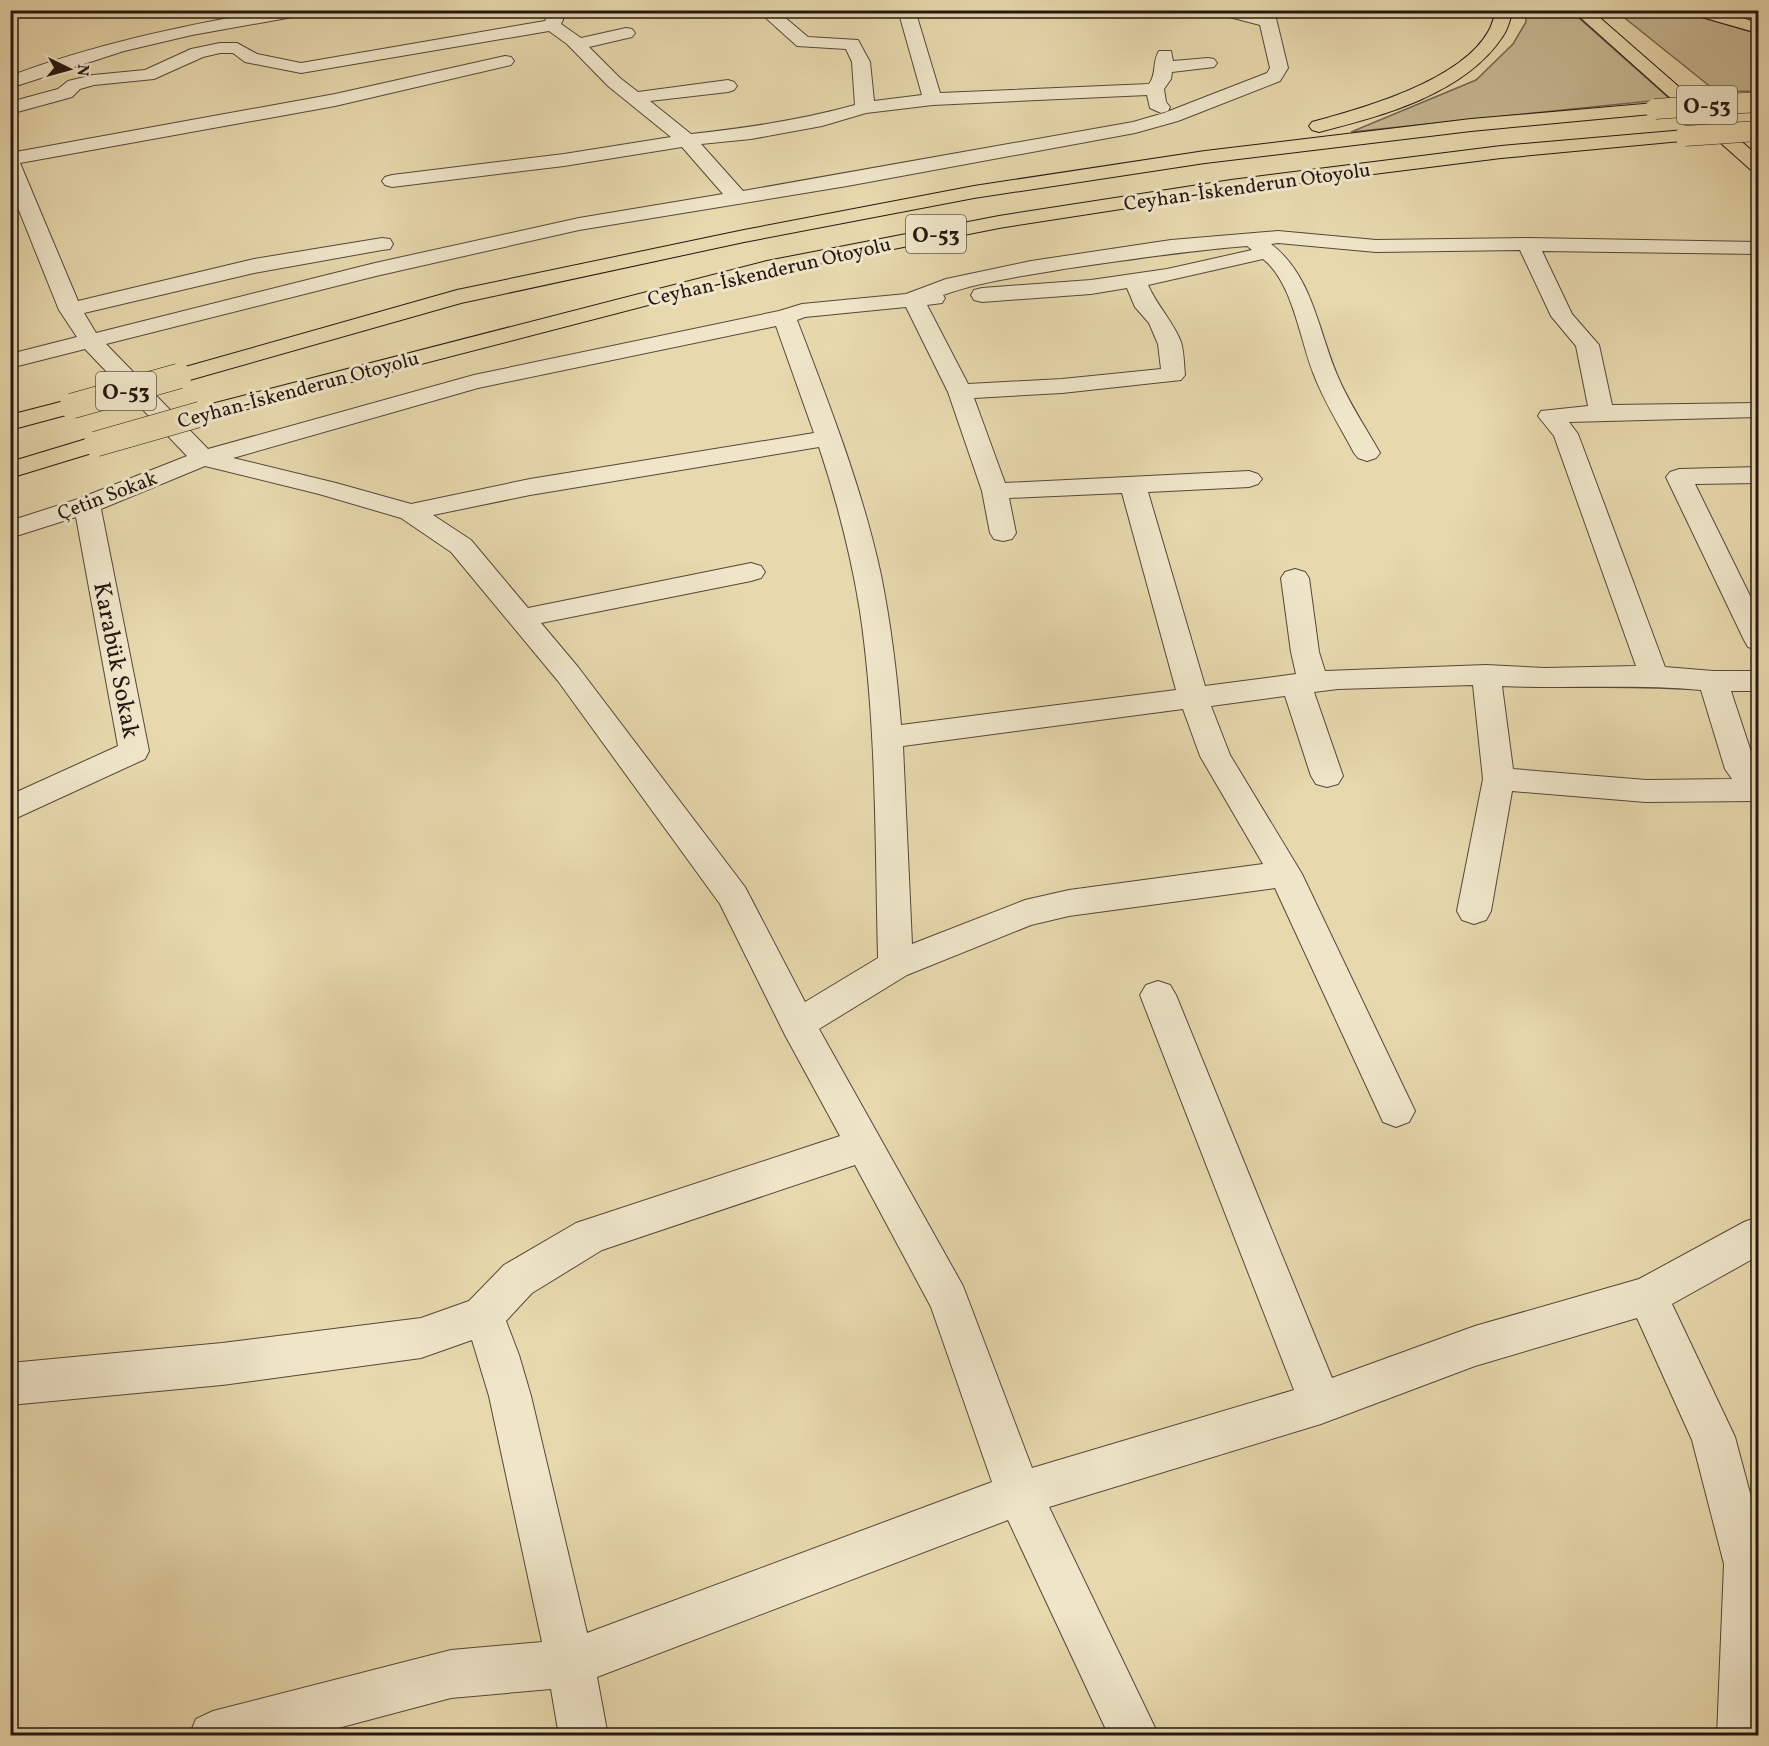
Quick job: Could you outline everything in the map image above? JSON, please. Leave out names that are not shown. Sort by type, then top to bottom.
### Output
[{"type":"highway","points":[[744,236],[966,188],[1304,130],[1365,114],[1415,95],[1455,74],[1486,46],[1503,21],[1505,10]]},
{"type":"highway","points":[[1580,10],[1758,166]]},
{"type":"highway","points":[[1603,10],[1758,142]]},
{"type":"highway","points":[[1697,10],[1758,28]]},
{"type":"highway","name":"Ceyhan-İskenderun Otoyolu","points":[[10,423],[457,297],[744,236],[974,192],[1205,157],[1471,125],[1758,102]]},
{"type":"highway","name":"Ceyhan-İskenderun Otoyolu","points":[[10,470],[201,414],[767,268],[999,222],[1266,181],[1501,152],[1758,130]]},
{"type":"street","points":[[10,83],[118,46],[209,26],[304,10]]},
{"type":"street","points":[[765,10],[803,42],[852,44],[861,62],[865,108]]},
{"type":"street","points":[[906,10],[933,99]]},
{"type":"street","points":[[10,361],[375,270],[575,215],[847,180],[1135,127],[1171,117],[1274,77],[1279,68],[1266,16],[1224,10]]},
{"type":"street","points":[[10,108],[65,93],[74,85],[93,80],[148,75],[196,53],[220,48],[237,48],[251,58],[301,68],[556,18],[577,44],[614,82],[687,140],[736,196]]},
{"type":"street","points":[[577,44],[626,33]]},
{"type":"street","points":[[505,61],[335,100],[10,161],[70,310],[91,342],[203,458],[327,488],[410,512],[461,546],[568,674],[733,896],[798,1024],[949,1300],[1019,1494],[1135,1736]]},
{"type":"street","points":[[1171,117],[1157,104],[1155,88],[1162,79],[1164,61],[1208,63]]},
{"type":"street","points":[[634,98],[728,86]]},
{"type":"street","points":[[392,181],[564,160],[687,140],[751,133],[822,120],[865,108],[933,99],[1155,88]]},
{"type":"street","points":[[913,299],[1091,287],[1167,276],[1260,246],[1278,237],[1376,246],[1528,244],[1758,248]]},
{"type":"street","points":[[70,310],[254,266],[382,244]]},
{"type":"street","points":[[1528,244],[1562,315],[1587,345],[1602,413]]},
{"type":"street","points":[[913,299],[954,284],[1030,268],[1171,246],[1260,246],[1277,259],[1294,284],[1326,377],[1367,453]]},
{"type":"street","points":[[960,392],[1062,386],[1173,375],[1170,344],[1159,321],[1146,307],[1135,281]]},
{"type":"street","points":[[913,299],[960,392],[995,490],[1002,533]]},
{"type":"street","name":"Çetin Sokak","points":[[10,530],[87,505],[203,458],[474,382],[784,317],[802,311],[913,299]]},
{"type":"street","points":[[784,317],[829,438],[854,522],[874,611],[888,737],[895,965]]},
{"type":"street","points":[[1654,676],[1566,434],[1550,416],[1758,410]]},
{"type":"street","points":[[410,512],[530,487],[829,438]]},
{"type":"street","points":[[1758,475],[1679,477],[1758,640]]},
{"type":"street","points":[[995,490],[1133,486],[1249,479]]},
{"type":"street","points":[[1133,486],[1192,697],[1215,756],[1285,874],[1396,1112]]},
{"type":"street","name":"Karabük Sokak","points":[[10,809],[134,751],[87,505]]},
{"type":"street","points":[[522,618],[751,572]]},
{"type":"street","points":[[1295,578],[1305,652],[1305,683],[1327,776]]},
{"type":"street","points":[[888,737],[1305,683],[1486,675],[1545,678],[1654,676],[1713,681],[1758,681]]},
{"type":"street","points":[[1474,911],[1499,779],[1486,675]]},
{"type":"street","points":[[1713,681],[1741,768],[1758,789]]},
{"type":"street","points":[[1499,779],[1646,790],[1758,789]]},
{"type":"street","points":[[10,786],[59,786]]},
{"type":"street","points":[[798,1024],[895,965],[1025,913],[1148,891],[1285,874]]},
{"type":"street","points":[[1158,995],[1321,1403]]},
{"type":"street","points":[[10,1384],[222,1364],[421,1338],[483,1316],[518,1279],[590,1236],[865,1145]]},
{"type":"street","points":[[213,1736],[451,1674],[571,1663],[1019,1494],[1321,1403],[1475,1346],[1647,1296],[1758,1235]]},
{"type":"street","points":[[1647,1296],[1713,1437],[1747,1564],[1742,1736]]},
{"type":"street","points":[[483,1316],[496,1343],[571,1663],[584,1736]]},
{"type":"shaded area","points":[[1525,11],[1571,11],[1670,99],[1351,132],[1476,80],[1513,44],[1526,22]]},
{"type":"shaded area","points":[[1616,11],[1681,11],[1758,34],[1758,91],[1717,92]]}]
